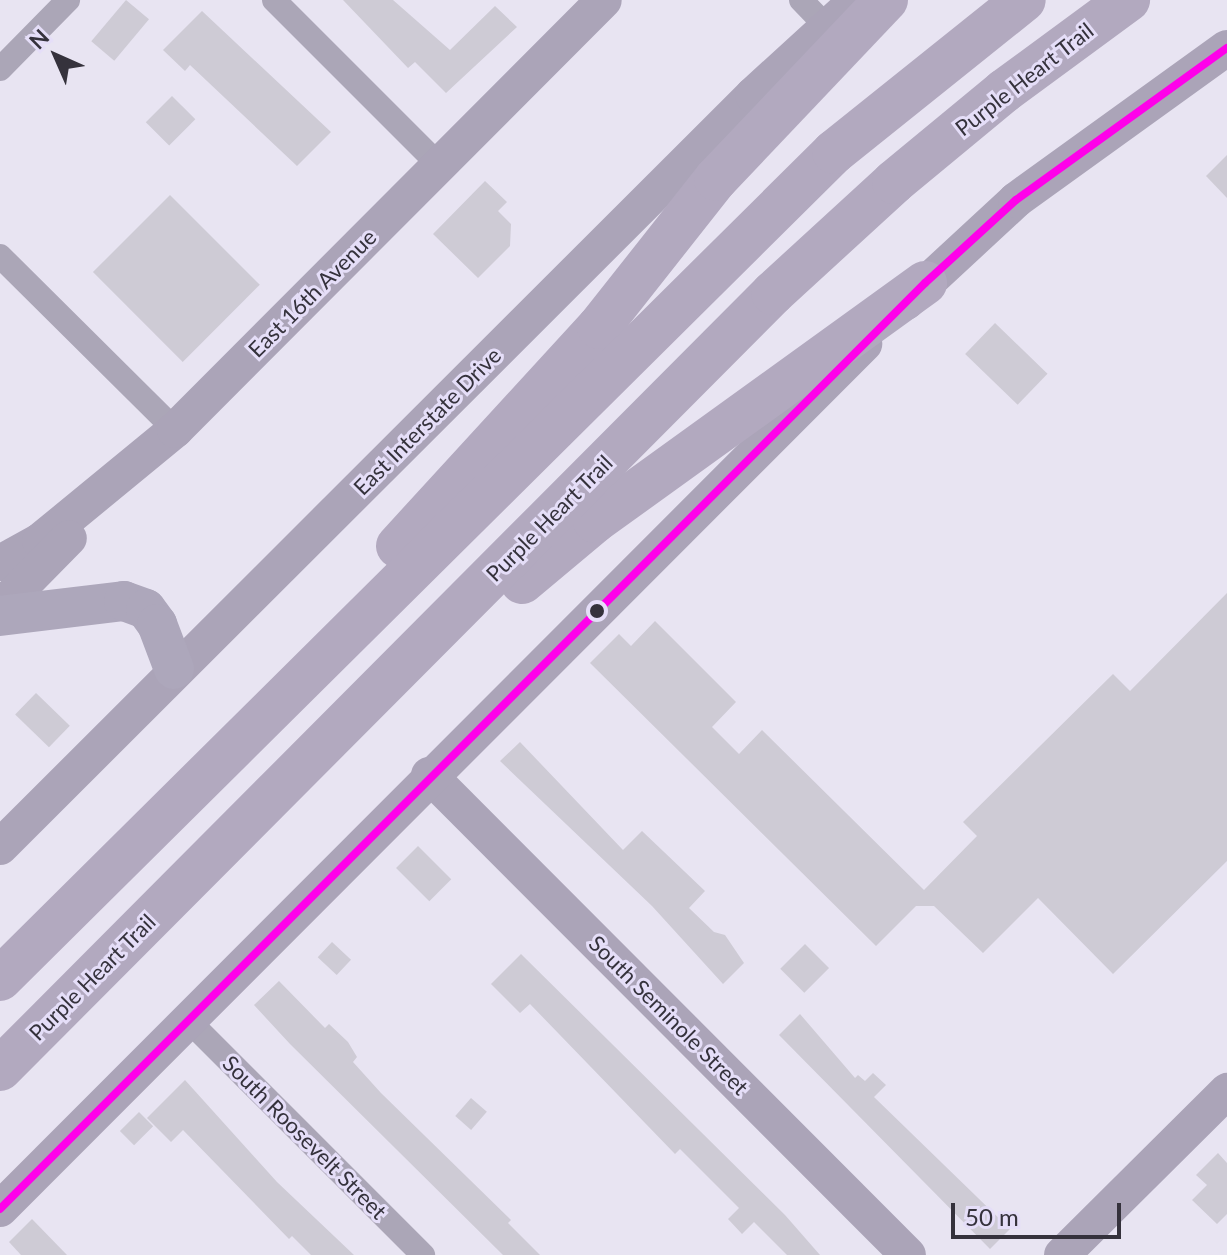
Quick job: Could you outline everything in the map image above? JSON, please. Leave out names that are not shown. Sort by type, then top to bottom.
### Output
[{"type":"highway","points":[[285,698],[402,540],[599,327],[716,179],[886,0]]},
{"type":"highway","points":[[10,967],[834,152],[1024,0]]},
{"type":"highway","name":"Purple Heart Trail","points":[[0,1069],[784,283],[967,121],[1128,0]]},
{"type":"highway","points":[[377,692],[595,521],[925,283]]},
{"type":"main road","name":"East 16th Avenue","points":[[0,563],[40,541],[175,430],[604,0]]},
{"type":"main road","name":"East Interstate Drive","points":[[0,847],[174,669],[826,26],[857,0]]},
{"type":"main road","points":[[0,1209],[429,775],[925,283],[1016,200],[1227,48]]},
{"type":"main road","points":[[0,608],[175,430]]},
{"type":"main road","points":[[0,616],[124,601],[146,609],[157,624],[174,669]]},
{"type":"main road","name":"South Seminole Street","points":[[429,775],[908,1255]]},
{"type":"main road","points":[[1062,1255],[1227,1091]]},
{"type":"street","points":[[0,69],[68,0]]},
{"type":"street","points":[[274,0],[439,165]]},
{"type":"street","points":[[801,0],[826,26]]},
{"type":"street","points":[[0,256],[175,430]]},
{"type":"street","name":"South Roosevelt Street","points":[[187,1019],[423,1255]]},
{"type":"building","points":[[126,0],[149,19],[114,61],[91,41]]},
{"type":"building","points":[[343,0],[393,0],[450,50],[495,6],[517,27],[446,93],[415,62],[408,68]]},
{"type":"building","points":[[202,11],[331,132],[297,166],[190,65],[185,71],[163,50]]},
{"type":"building","points":[[172,96],[195,119],[169,145],[146,122]]},
{"type":"building","points":[[1227,155],[1227,198],[1206,176]]},
{"type":"building","points":[[485,181],[507,202],[498,211],[511,224],[510,246],[478,278],[433,234]]},
{"type":"building","points":[[170,195],[260,285],[183,362],[93,272]]},
{"type":"building","points":[[995,323],[1048,374],[1018,405],[965,354]]},
{"type":"building","points":[[1227,593],[1227,861],[1113,974],[1038,898],[983,953],[934,906],[916,906],[876,946],[590,663],[619,634],[631,646],[655,621],[736,702],[712,727],[739,754],[762,730],[924,890],[977,836],[963,822],[1113,674],[1130,691]]},
{"type":"building","points":[[36,693],[70,726],[49,747],[15,715]]},
{"type":"building","points":[[520,742],[623,850],[642,831],[705,891],[689,908],[714,932],[725,935],[744,963],[723,984],[652,906],[500,761]]},
{"type":"building","points":[[418,846],[451,879],[429,901],[396,868]]},
{"type":"building","points":[[332,942],[351,960],[337,975],[318,957]]},
{"type":"building","points":[[805,944],[829,968],[804,993],[780,969]]},
{"type":"building","points":[[521,954],[785,1215],[820,1255],[787,1255],[754,1222],[742,1234],[728,1219],[739,1208],[680,1149],[675,1154],[530,1004],[520,1013],[491,984]]},
{"type":"building","points":[[279,981],[325,1028],[329,1024],[348,1042],[357,1057],[353,1062],[511,1220],[508,1223],[540,1255],[503,1255],[290,1044],[254,1005]]},
{"type":"building","points":[[800,1014],[855,1078],[858,1075],[865,1081],[873,1073],[886,1085],[874,1097],[1010,1229],[990,1249],[779,1035]]},
{"type":"building","points":[[185,1080],[277,1182],[354,1255],[311,1255],[292,1236],[289,1239],[183,1130],[171,1142],[147,1118]]},
{"type":"building","points":[[471,1098],[487,1112],[471,1130],[455,1116]]},
{"type":"building","points":[[139,1112],[153,1126],[134,1145],[120,1131]]},
{"type":"building","points":[[1218,1153],[1227,1163],[1227,1214],[1217,1224],[1192,1200],[1207,1185],[1196,1175]]},
{"type":"building","points":[[32,1219],[67,1255],[21,1255],[9,1242]]},
{"type":"transit line","points":[[0,1209],[925,283],[1016,200],[1227,48]]}]
